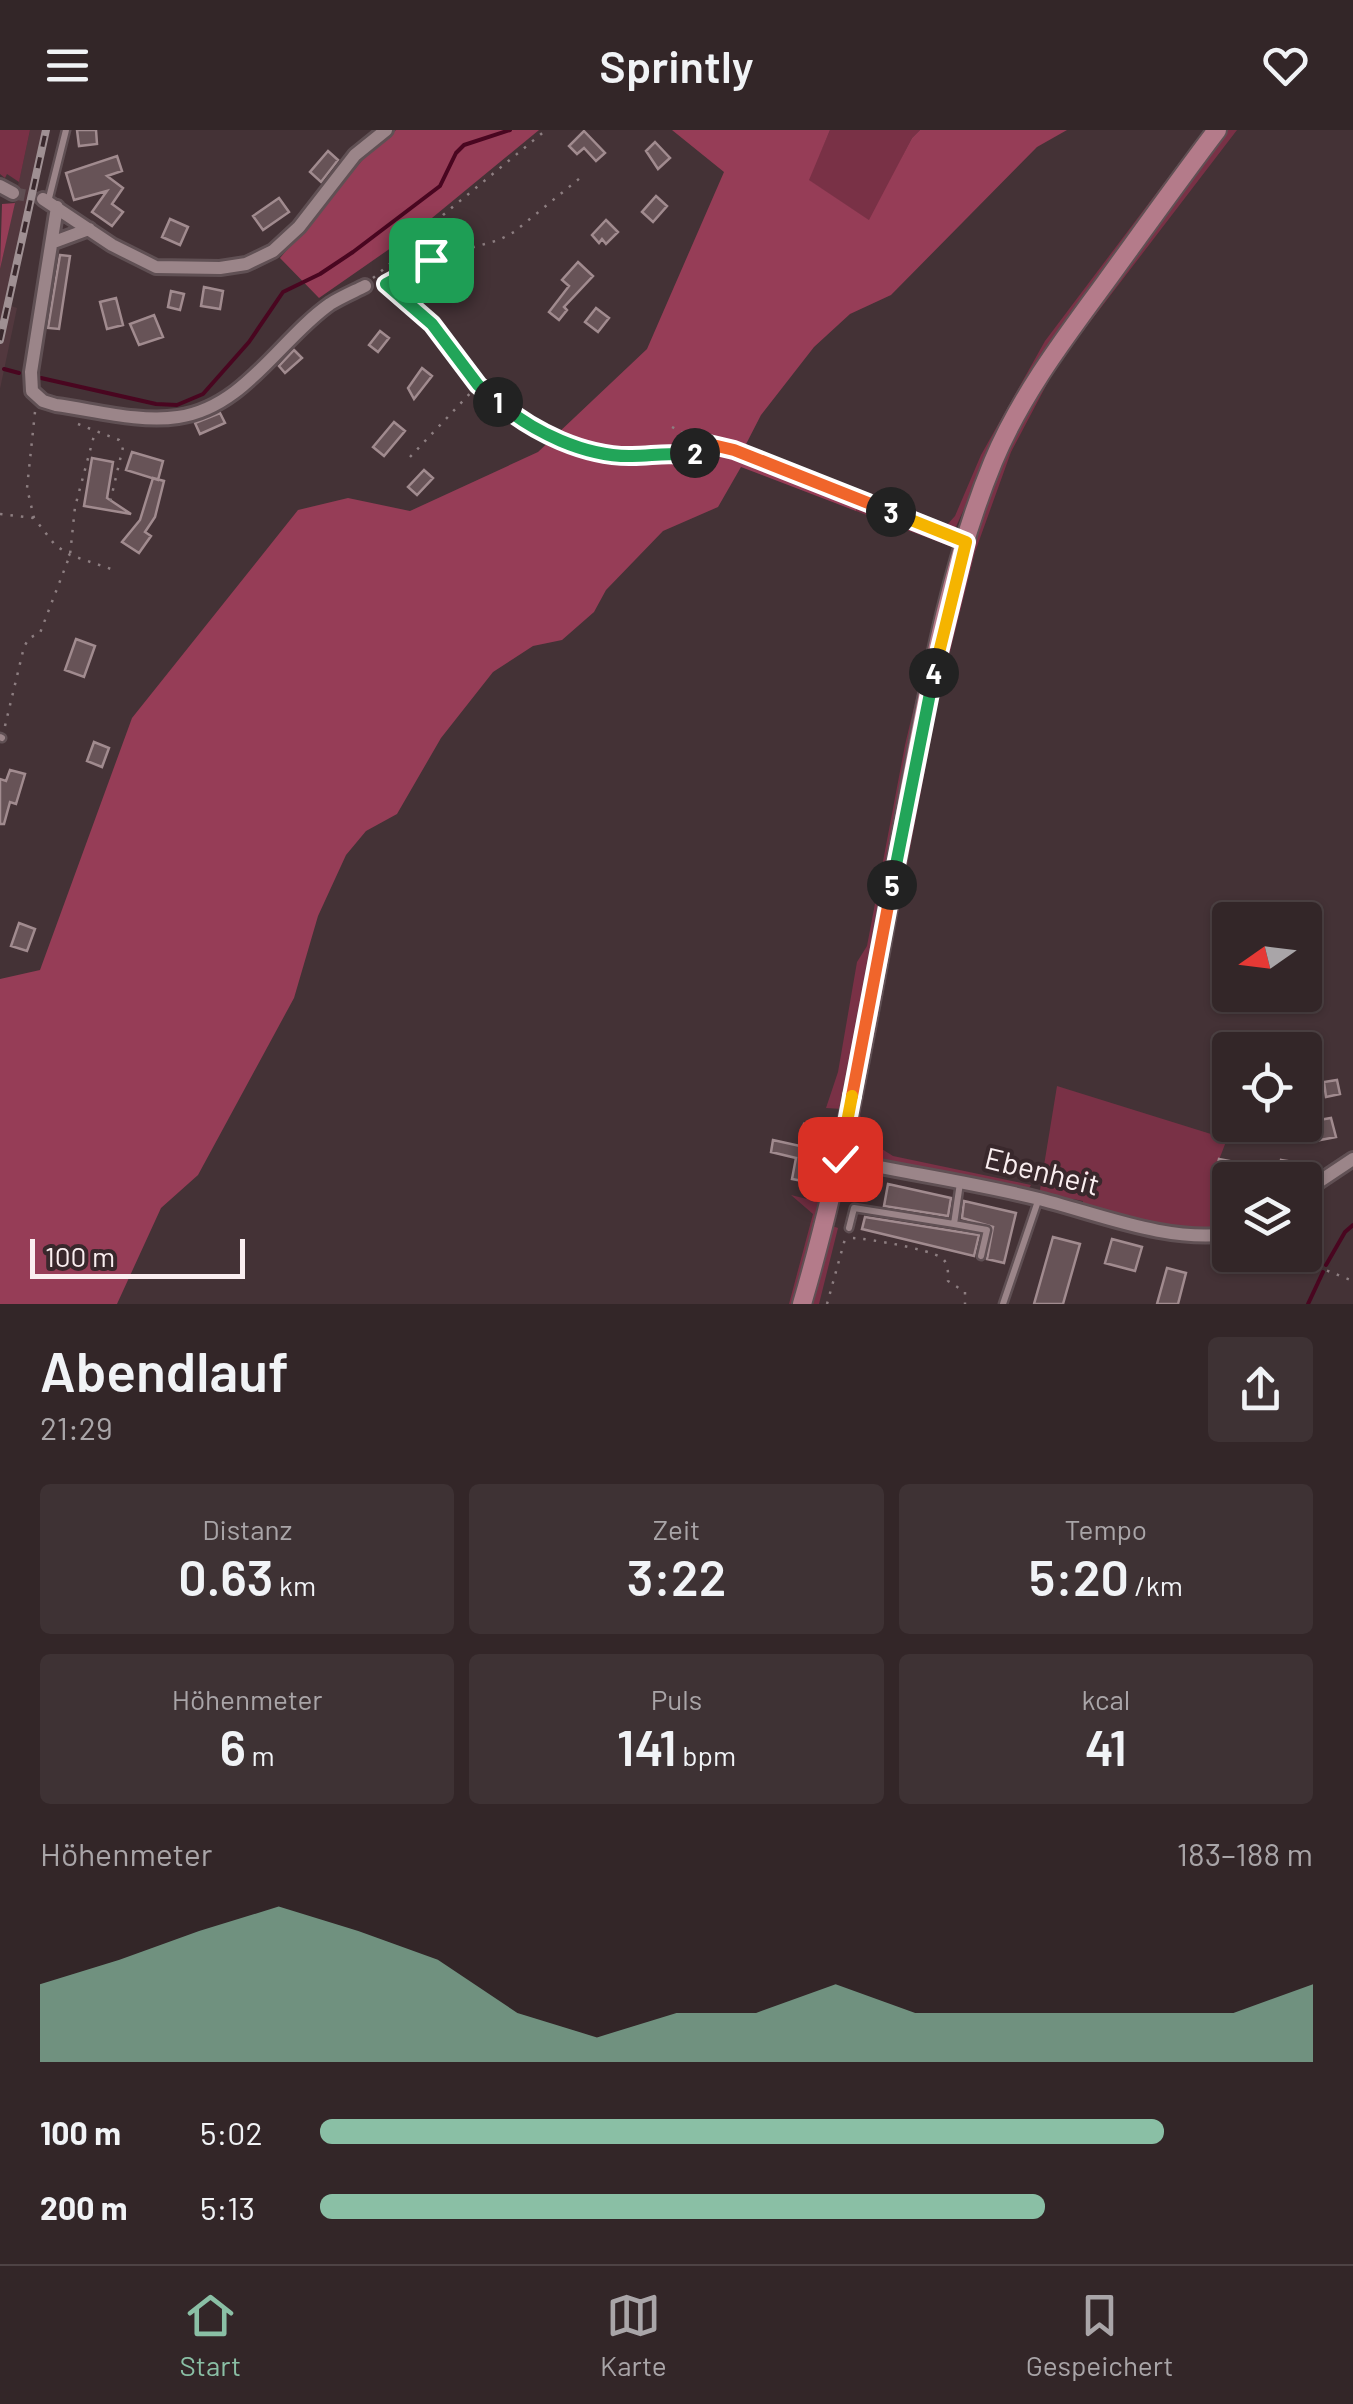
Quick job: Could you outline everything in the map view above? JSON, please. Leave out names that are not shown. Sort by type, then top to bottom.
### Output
[{"type":"main road","points":[[802,1304],[840,1159],[918,746],[966,542],[994,460],[1027,395],[1056,350],[1217,130]]},
{"type":"street","points":[[49,203],[156,268],[246,264],[273,251],[299,227],[355,155],[386,130]]},
{"type":"street","points":[[49,203],[54,242],[31,372],[32,391],[42,401],[56,405],[145,417],[174,418],[200,413],[241,386],[332,303],[364,286]]},
{"type":"street","points":[[54,242],[89,229]]},
{"type":"street","name":"Ebenheit","points":[[840,1159],[960,1180],[1162,1231],[1212,1236]]},
{"type":"street","points":[[1322,1179],[1353,1159]]},
{"type":"lane","points":[[49,203],[66,130]]},
{"type":"lane","points":[[954,1224],[960,1180]]},
{"type":"lane","points":[[1003,1304],[1038,1199]]},
{"type":"lane","points":[[849,1228],[854,1208],[866,1208],[987,1230],[981,1256]]},
{"type":"path","points":[[364,286],[443,214],[546,130]]},
{"type":"path","points":[[580,178],[514,232],[431,260],[386,284],[432,324],[478,385],[525,426],[568,444],[630,457],[674,452],[694,458],[700,442]]},
{"type":"path","points":[[410,457],[478,385]]},
{"type":"path","points":[[32,391],[35,426],[27,488],[34,518],[55,545],[70,555],[114,570]]},
{"type":"path","points":[[64,417],[119,440],[122,447],[109,507]]},
{"type":"path","points":[[672,427],[700,442],[782,468],[966,542]]},
{"type":"path","points":[[1,737],[24,646],[40,634],[70,555],[76,507],[94,432]]},
{"type":"path","points":[[0,514],[34,518]]},
{"type":"path","points":[[828,1304],[846,1238],[857,1238],[942,1258],[948,1268],[948,1281],[965,1292],[964,1304]]},
{"type":"path","points":[[1322,1268],[1353,1281]]},
{"type":"shaded area","points":[[0,130],[30,130],[19,182],[0,174]]},
{"type":"shaded area","points":[[30,130],[49,130],[11,306],[17,308],[0,389],[0,269]]},
{"type":"shaded area","points":[[396,130],[539,130],[421,227],[319,298],[280,258],[370,151]]},
{"type":"shaded area","points":[[672,130],[830,130],[809,180],[869,220],[912,138],[920,130],[1067,130],[1037,147],[891,295],[850,314],[814,347],[761,415],[743,457],[858,502],[856,511],[741,467],[718,507],[663,531],[606,590],[594,612],[562,640],[533,646],[493,672],[441,738],[397,814],[366,831],[346,855],[318,916],[294,998],[198,1175],[161,1208],[117,1304],[0,1304],[0,979],[40,970],[132,718],[298,510],[348,498],[410,511],[538,452],[647,349],[724,172]]},
{"type":"shaded area","points":[[830,130],[920,130],[912,138],[870,221],[808,180]]},
{"type":"shaded area","points":[[1204,130],[1210,130],[1002,424],[955,529],[957,545],[910,742],[842,1109],[826,1108],[838,1072],[857,962],[867,946],[905,745],[952,547],[856,511],[858,503],[743,457],[743,451],[934,525],[946,526],[955,516],[981,455],[1045,341]]},
{"type":"shaded area","points":[[1227,130],[1237,130],[1057,365],[1011,452],[975,552],[939,696],[860,1114],[866,1139],[893,1156],[1031,1185],[1026,1193],[877,1161],[859,1150],[852,1131],[948,634],[984,507],[1001,461],[1056,362]]},
{"type":"shaded area","points":[[15,203],[0,269],[2,204]]},
{"type":"shaded area","points":[[1057,1086],[1212,1134],[1212,1142],[1226,1142],[1218,1162],[1212,1162],[1212,1230],[1133,1219],[1083,1208],[1083,1201],[1073,1199],[1071,1204],[1039,1196]]},
{"type":"shaded area","points":[[791,1195],[823,1203],[795,1304],[789,1304],[813,1214]]},
{"type":"shaded area","points":[[832,1226],[838,1228],[819,1304],[808,1304]]},
{"type":"building","points":[[77,130],[96,130],[97,144],[79,146]]},
{"type":"building","points":[[584,131],[605,153],[596,161],[584,148],[577,154],[569,146]]},
{"type":"building","points":[[655,142],[670,158],[658,169],[646,151]]},
{"type":"building","points":[[328,151],[338,160],[321,182],[310,172]]},
{"type":"building","points":[[117,156],[122,171],[107,176],[123,188],[112,204],[123,212],[112,226],[92,212],[107,191],[74,200],[66,173]]},
{"type":"building","points":[[656,196],[667,206],[653,222],[642,212]]},
{"type":"building","points":[[279,198],[289,212],[263,230],[253,216]]},
{"type":"building","points":[[170,219],[188,227],[180,245],[162,237]]},
{"type":"building","points":[[606,220],[618,232],[606,244],[602,239],[599,243],[592,235]]},
{"type":"building","points":[[60,255],[70,256],[59,329],[48,328]]},
{"type":"building","points":[[578,262],[593,276],[564,307],[567,310],[559,320],[549,312],[569,286],[562,280]]},
{"type":"building","points":[[204,287],[223,291],[220,309],[201,306]]},
{"type":"building","points":[[171,291],[184,294],[180,310],[168,307]]},
{"type":"building","points":[[116,298],[123,325],[107,329],[100,302]]},
{"type":"building","points":[[596,308],[609,318],[598,332],[585,322]]},
{"type":"building","points":[[154,315],[163,337],[139,345],[130,324]]},
{"type":"building","points":[[380,331],[389,338],[378,352],[369,345]]},
{"type":"building","points":[[294,350],[302,358],[285,373],[279,366]]},
{"type":"building","points":[[422,368],[432,376],[414,399],[408,388]]},
{"type":"building","points":[[220,413],[225,423],[200,434],[195,423]]},
{"type":"building","points":[[394,422],[405,431],[384,456],[373,447]]},
{"type":"building","points":[[132,452],[163,461],[158,480],[126,470]]},
{"type":"building","points":[[92,458],[113,462],[107,498],[131,514],[84,506]]},
{"type":"building","points":[[424,470],[433,478],[417,495],[408,487]]},
{"type":"building","points":[[153,478],[164,481],[155,517],[145,532],[151,536],[139,553],[122,542],[140,520]]},
{"type":"building","points":[[76,639],[95,646],[84,677],[65,670]]},
{"type":"building","points":[[94,742],[109,748],[102,767],[87,761]]},
{"type":"building","points":[[10,770],[25,774],[16,804],[10,802],[4,824],[0,824],[0,779],[6,781]]},
{"type":"building","points":[[19,923],[35,929],[27,951],[11,946]]},
{"type":"building","points":[[1337,1080],[1340,1094],[1326,1097],[1324,1082]]},
{"type":"building","points":[[1331,1118],[1336,1137],[1322,1140],[1322,1120]]},
{"type":"building","points":[[804,1124],[825,1129],[813,1183],[792,1179],[796,1158],[771,1152],[773,1140],[800,1146]]},
{"type":"building","points":[[888,1184],[951,1198],[948,1216],[884,1206]]},
{"type":"building","points":[[964,1201],[1016,1213],[1004,1263],[987,1259],[993,1227],[962,1218]]},
{"type":"building","points":[[865,1217],[979,1235],[974,1256],[862,1229]]},
{"type":"building","points":[[1053,1237],[1080,1244],[1063,1304],[1034,1304]]},
{"type":"building","points":[[1112,1239],[1142,1247],[1135,1271],[1105,1263]]},
{"type":"building","points":[[1167,1268],[1186,1273],[1178,1304],[1157,1304]]},
{"type":"waterway","points":[[41,378],[156,404],[177,405],[203,394],[249,342],[283,292],[353,252],[440,186],[464,145],[510,130]]},
{"type":"waterway","points":[[4,369],[19,373]]},
{"type":"waterway","points":[[1326,1265],[1353,1225]]},
{"type":"waterway","points":[[1308,1304],[1323,1272]]},
{"type":"tunnel","points":[[13,193],[43,199]]},
{"type":"railway","points":[[0,340],[46,130]]},
{"type":"route","points":[[431,260],[386,284],[432,324],[478,385],[525,426],[568,444],[630,457],[674,452],[694,458],[700,442],[734,450],[966,542],[918,746],[840,1159]]}]
